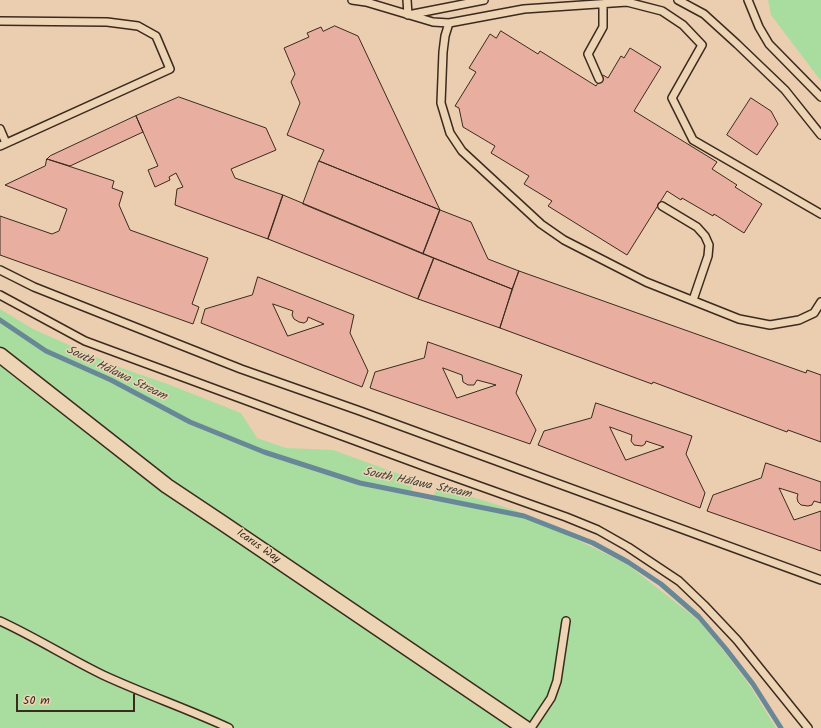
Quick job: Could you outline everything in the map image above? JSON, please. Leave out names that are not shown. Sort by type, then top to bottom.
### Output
[{"type":"street","name":"Icarus Way","points":[[0,355],[167,486],[524,728]]},
{"type":"lane","points":[[352,0],[366,2],[433,22],[450,23],[524,9],[627,2],[662,11],[683,26],[702,45],[672,98],[692,140],[821,214]]},
{"type":"lane","points":[[407,0],[408,15]]},
{"type":"lane","points":[[408,15],[484,0]]},
{"type":"lane","points":[[678,0],[704,14],[737,44],[785,90],[821,135]]},
{"type":"lane","points":[[748,0],[759,27],[769,44],[821,97]]},
{"type":"lane","points":[[599,80],[588,54],[603,27],[603,4]]},
{"type":"lane","points":[[0,21],[107,22],[138,26],[156,36],[170,69],[3,144],[0,129]]},
{"type":"lane","points":[[450,23],[445,36],[443,52],[442,103],[450,133],[462,152],[541,224],[564,240],[646,282],[739,319],[770,324],[799,320],[814,313],[821,302]]},
{"type":"lane","points":[[662,206],[697,228],[705,236],[709,245],[708,256],[693,300]]},
{"type":"lane","points":[[0,270],[34,287],[241,369],[360,411],[821,580]]},
{"type":"lane","points":[[0,295],[85,341],[598,530],[640,555],[679,581],[737,640],[808,728]]},
{"type":"lane","points":[[531,728],[551,698],[557,680],[566,621]]},
{"type":"lane","points":[[0,622],[25,633],[101,674],[229,728]]},
{"type":"green space","points":[[768,0],[821,0],[821,81],[771,15]]},
{"type":"green space","points":[[0,309],[33,329],[116,366],[170,385],[241,413],[257,438],[286,448],[333,450],[413,479],[411,496],[432,501],[437,486],[517,511],[628,565],[698,620],[724,651],[750,686],[776,728],[0,728]]},
{"type":"building","points":[[335,26],[358,36],[440,210],[319,161],[324,150],[287,135],[300,103],[291,82],[295,74],[284,48],[309,37],[307,33],[321,27],[323,31]]},
{"type":"building","points":[[501,31],[538,54],[540,51],[596,86],[603,75],[608,78],[621,56],[624,58],[630,48],[661,67],[634,111],[717,162],[712,169],[737,185],[735,187],[762,204],[744,233],[714,214],[713,216],[682,198],[681,200],[667,191],[627,255],[548,206],[552,201],[524,184],[529,176],[491,153],[495,146],[463,127],[459,108],[455,106],[476,72],[469,68],[490,34],[496,38]]},
{"type":"building","points":[[179,97],[266,128],[276,150],[231,169],[235,178],[283,195],[268,239],[175,205],[177,189],[183,187],[176,173],[169,177],[170,180],[155,187],[148,170],[158,166],[136,116]]},
{"type":"building","points":[[751,98],[771,111],[778,124],[757,155],[727,135]]},
{"type":"building","points":[[136,116],[143,132],[70,166],[47,159],[50,156]]},
{"type":"building","points":[[47,159],[114,181],[112,188],[123,192],[119,205],[130,230],[208,258],[192,304],[199,307],[193,324],[0,255],[0,216],[52,234],[59,231],[67,209],[5,185],[45,166]]},
{"type":"building","points":[[319,161],[440,210],[423,254],[303,204]]},
{"type":"building","points":[[283,195],[434,258],[418,299],[268,239]]},
{"type":"building","points":[[440,210],[471,222],[488,259],[519,271],[512,289],[423,254]]},
{"type":"building","points":[[434,258],[512,289],[500,328],[418,299]]},
{"type":"building","points":[[519,271],[806,373],[807,370],[821,375],[821,442],[788,430],[787,432],[653,382],[652,384],[500,328]]},
{"type":"building","points":[[258,277],[354,315],[350,333],[368,371],[362,387],[201,323],[205,309],[252,295]],"holes":[[[273,304],[293,311],[292,315],[294,319],[299,322],[304,323],[307,321],[308,317],[324,324],[288,336]]]},
{"type":"building","points":[[428,342],[522,375],[516,393],[536,430],[530,444],[370,388],[375,372],[424,358]],"holes":[[[443,368],[462,375],[463,382],[468,385],[474,385],[477,380],[496,385],[457,398]]]},
{"type":"building","points":[[596,403],[692,436],[686,454],[705,493],[700,508],[538,445],[544,431],[591,418]],"holes":[[[610,427],[632,435],[631,441],[634,445],[642,446],[646,441],[664,447],[626,460]]]},
{"type":"building","points":[[766,463],[821,482],[821,503],[814,501],[812,505],[808,506],[801,505],[798,502],[798,494],[779,488],[794,520],[821,511],[821,551],[707,511],[713,495],[761,478]]},
{"type":"waterway","name":"South Hālawa Stream","points":[[0,320],[46,351],[111,380],[190,422],[264,452],[360,483],[524,516],[593,543],[628,562],[661,584],[699,617],[753,684],[781,728]]}]
